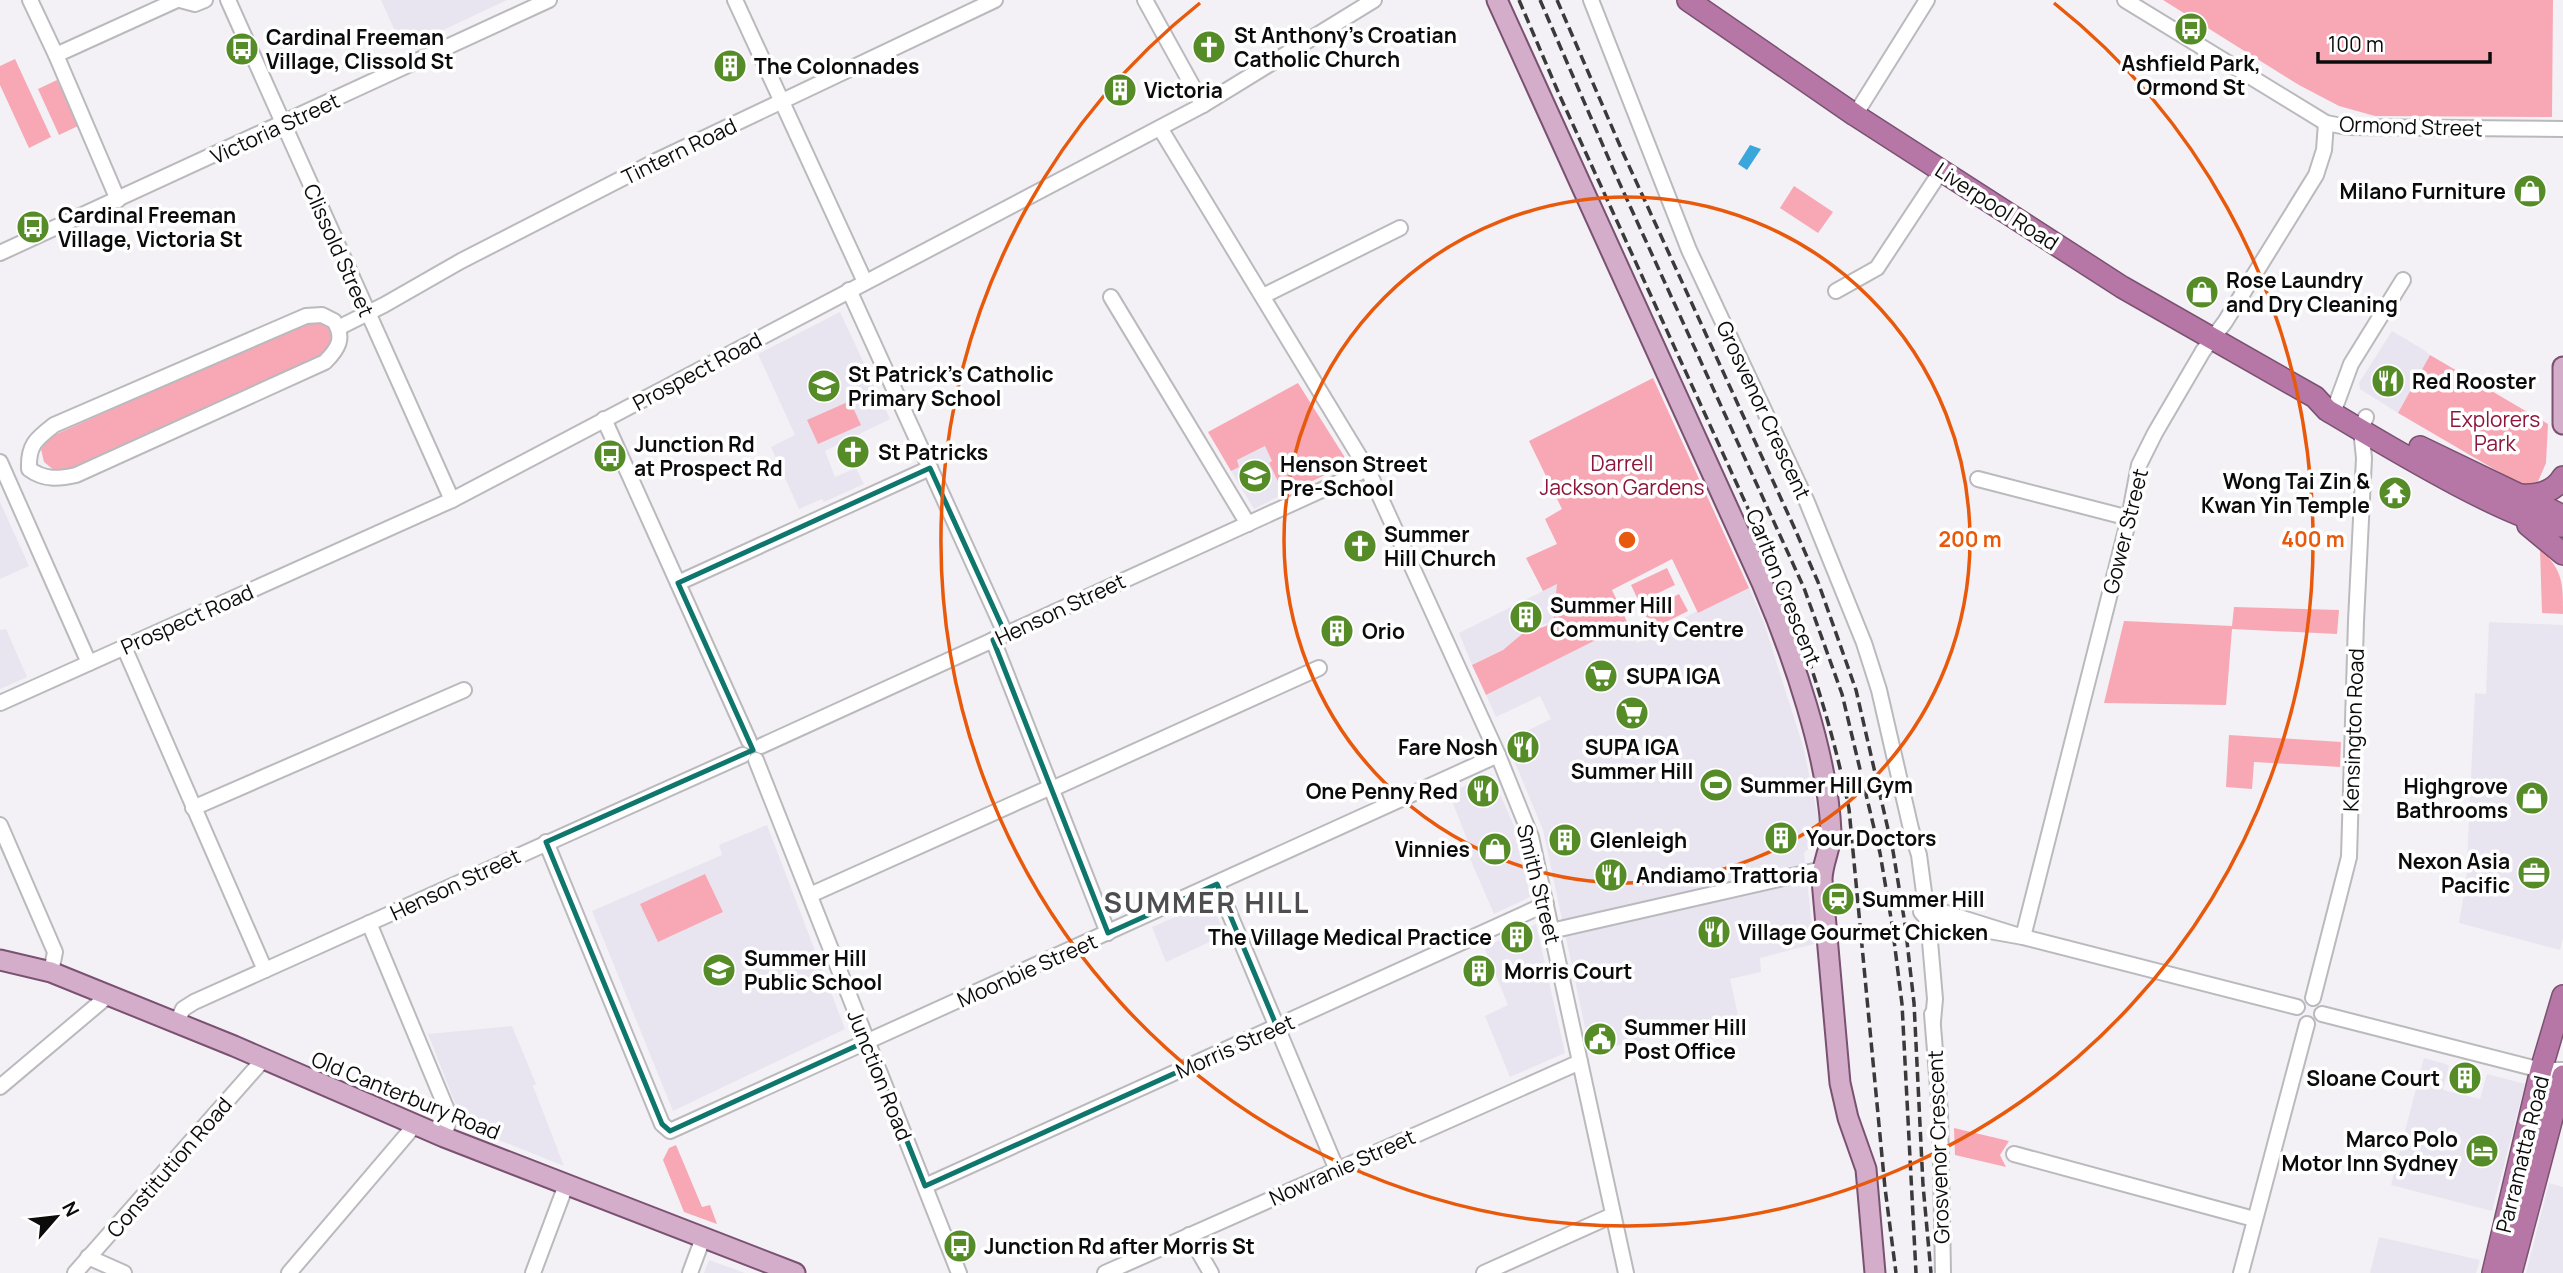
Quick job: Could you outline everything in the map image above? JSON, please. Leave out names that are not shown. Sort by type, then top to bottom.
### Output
[{"type":"highway","name":"Liverpool Road","points":[[1688,0],[1855,115],[2122,287],[2371,428],[2513,502],[2563,516]]},
{"type":"highway","points":[[2513,502],[2546,492],[2559,484],[2563,477]]},
{"type":"highway","points":[[2513,502],[2552,526],[2563,526]]},
{"type":"highway","points":[[2513,502],[2563,555]]},
{"type":"highway","name":"Parramatta Road","points":[[2493,1273],[2541,1070],[2563,996]]},
{"type":"highway","name":"Parramatta Road","points":[[2511,1273],[2563,1076]]},
{"type":"main road","name":"Carlton Crescent","points":[[1497,0],[1776,617],[1813,732],[1826,792],[1831,836],[1823,869],[1840,1083],[1866,1169],[1875,1273]]},
{"type":"main road","points":[[2563,367],[2563,424]]},
{"type":"main road","name":"Old Canterbury Road","points":[[0,960],[51,972],[444,1137],[795,1273]]},
{"type":"street","points":[[30,0],[118,200]]},
{"type":"street","points":[[56,55],[178,0],[195,4],[205,0]]},
{"type":"street","name":"Clissold Street","points":[[228,0],[452,500]]},
{"type":"street","name":"Victoria Street","points":[[0,253],[549,0]]},
{"type":"street","points":[[735,0],[865,282]]},
{"type":"street","name":"Tintern Road","points":[[338,328],[461,261],[620,180],[995,0]]},
{"type":"street","points":[[1145,0],[1203,105]]},
{"type":"street","name":"Prospect Road","points":[[0,703],[452,500],[1203,105],[1374,0]]},
{"type":"street","name":"Grosvenor Crescent","points":[[1591,0],[1689,250],[1807,502],[1864,643],[1890,736],[1919,855],[1935,999],[1933,1021],[1940,1112],[1943,1273]]},
{"type":"street","points":[[1855,115],[1927,0]]},
{"type":"street","name":"Ormond Street","points":[[2125,0],[2326,123],[2347,127],[2563,129]]},
{"type":"street","name":"Gower Street","points":[[2023,937],[2129,518],[2138,465],[2201,355],[2225,322],[2316,175],[2324,150],[2326,123]]},
{"type":"street","name":"Smith Street","points":[[1160,128],[1263,296],[1365,472],[1498,755],[1531,837],[1626,1273]]},
{"type":"street","points":[[1836,291],[1877,268],[1941,170]]},
{"type":"street","points":[[1263,296],[1400,228]]},
{"type":"street","points":[[2336,407],[2351,364],[2403,280]]},
{"type":"street","points":[[849,290],[930,468],[999,636],[1051,788],[1108,933]]},
{"type":"street","points":[[1111,297],[1248,524]]},
{"type":"street","points":[[306,316],[322,316],[334,321],[338,328],[341,337],[337,351],[326,362],[200,421],[76,475],[60,478],[40,477],[29,469],[28,453],[37,439],[54,425],[306,316]]},
{"type":"street","name":"Junction Road","points":[[604,419],[753,750],[958,1273]]},
{"type":"street","name":"Kensington Road","points":[[2313,998],[2349,857],[2364,458],[2371,428]]},
{"type":"street","points":[[0,462],[89,663]]},
{"type":"street","points":[[678,583],[930,468]]},
{"type":"street","points":[[7,479],[29,469]]},
{"type":"street","name":"Henson Street","points":[[176,1024],[187,1005],[1365,472]]},
{"type":"street","points":[[1978,479],[2129,518]]},
{"type":"street","points":[[124,647],[265,970]]},
{"type":"street","points":[[810,895],[1320,667]]},
{"type":"street","points":[[193,808],[464,690]]},
{"type":"street","name":"Moonbie Street","points":[[546,842],[662,1124],[670,1131],[1498,755]]},
{"type":"street","points":[[0,825],[55,952],[51,972]]},
{"type":"street","points":[[1551,931],[1823,869]]},
{"type":"street","points":[[1217,884],[1337,1170]]},
{"type":"street","name":"Morris Street","points":[[925,1186],[1546,904]]},
{"type":"street","points":[[1925,913],[2297,1007]]},
{"type":"street","points":[[369,923],[447,1110],[449,1120],[444,1137]]},
{"type":"street","points":[[0,1087],[109,995]]},
{"type":"street","points":[[2313,998],[2322,1006],[2322,1014],[2318,1021],[2307,1024],[2300,1020],[2297,1007],[2305,999],[2313,998]]},
{"type":"street","points":[[2322,1014],[2541,1070],[2563,1070]]},
{"type":"street","points":[[2241,1273],[2307,1024]]},
{"type":"street","name":"Constitution Road","points":[[75,1273],[263,1060]]},
{"type":"street","name":"Nowranie Street","points":[[1105,1273],[1580,1062]]},
{"type":"street","points":[[289,1273],[415,1125]]},
{"type":"street","points":[[2014,1154],[2254,1219]]},
{"type":"street","points":[[533,1273],[566,1185]]},
{"type":"street","points":[[1484,1273],[1613,1215]]},
{"type":"street","points":[[1189,1236],[1210,1273]]},
{"type":"street","points":[[690,1273],[703,1238]]},
{"type":"street","points":[[88,1257],[124,1273]]},
{"type":"highlighted area","points":[[930,468],[1005,633],[993,640],[1108,933],[1217,884],[1277,1027],[925,1186],[867,1041],[670,1131],[662,1124],[546,842],[753,750],[678,583]]},
{"type":"shaded area","points":[[381,0],[507,0],[403,49]]},
{"type":"shaded area","name":"St Patrick's Catholic Primary School","points":[[840,312],[890,419],[825,451],[835,477],[856,468],[864,484],[824,502],[822,499],[799,509],[771,447],[795,435],[758,354]]},
{"type":"shaded area","points":[[2392,331],[2430,355],[2398,413],[2360,389],[2359,383]]},
{"type":"shaded area","name":"Henson Street Pre-School","points":[[1265,446],[1273,461],[1269,463],[1284,494],[1254,509],[1231,471],[1239,467],[1237,460]]},
{"type":"shaded area","points":[[0,502],[29,566],[0,579]]},
{"type":"shaded area","points":[[1557,584],[1553,598],[1556,611],[1553,621],[1528,631],[1503,650],[1472,665],[1459,633]]},
{"type":"shaded area","points":[[1749,588],[1763,620],[1803,746],[1822,836],[1804,853],[1814,944],[1760,958],[1761,972],[1730,979],[1739,1020],[1590,1051],[1543,830],[1506,741],[1551,719],[1540,696],[1496,717],[1486,695],[1628,624],[1637,643],[1697,611],[1698,613]]},
{"type":"shaded area","points":[[2489,622],[2563,625],[2563,938],[2560,950],[2459,923],[2466,882],[2475,693],[2486,694]]},
{"type":"shaded area","points":[[6,629],[27,677],[0,689],[0,630]]},
{"type":"shaded area","points":[[1491,774],[1516,830],[1530,897],[1494,914],[1468,854],[1472,852],[1449,793]]},
{"type":"shaded area","name":"Summer Hill Public School","points":[[767,825],[845,1029],[673,1111],[592,911],[722,855],[719,845]]},
{"type":"shaded area","points":[[1211,902],[1225,935],[1166,962],[1152,927]]},
{"type":"shaded area","points":[[1536,924],[1565,1053],[1510,1077],[1485,1016],[1508,1005],[1484,947]]},
{"type":"shaded area","points":[[512,1026],[536,1084],[533,1086],[564,1166],[464,1126],[428,1034]]},
{"type":"shaded area","points":[[2424,1058],[2449,1065],[2443,1090],[2480,1099],[2487,1074],[2525,1084],[2492,1211],[2391,1185]]},
{"type":"shaded area","points":[[2549,1183],[2563,1187],[2563,1273],[2526,1273]]},
{"type":"shaded area","points":[[2379,1237],[2480,1260],[2476,1273],[2370,1273]]},
{"type":"shaded area","points":[[709,1260],[745,1273],[704,1273]]},
{"type":"green space","points":[[2163,0],[2553,0],[2552,117],[2375,116],[2339,106],[2299,85]]},
{"type":"green space","points":[[15,59],[51,137],[29,148],[0,85],[0,66]]},
{"type":"green space","points":[[57,80],[78,126],[59,135],[38,89]]},
{"type":"green space","points":[[1794,186],[1833,212],[1818,233],[1780,208]]},
{"type":"green space","points":[[317,320],[326,325],[334,337],[329,351],[64,471],[55,471],[44,462],[41,449],[50,437],[304,323]]},
{"type":"green space","name":"Explorers Park","points":[[2430,355],[2548,424],[2546,463],[2537,484],[2523,486],[2398,413]]},
{"type":"green space","name":"Darrell Jackson Gardens","points":[[1653,378],[1749,588],[1698,613],[1672,559],[1612,590],[1628,624],[1486,695],[1472,665],[1503,650],[1522,634],[1546,626],[1554,619],[1553,612],[1556,610],[1553,598],[1557,584],[1543,591],[1526,558],[1557,544],[1545,519],[1562,509],[1529,441]]},
{"type":"green space","points":[[1298,383],[1349,464],[1284,494],[1269,463],[1272,461],[1265,446],[1237,460],[1239,467],[1231,471],[1208,432]]},
{"type":"green space","points":[[850,401],[861,425],[818,444],[807,420]]},
{"type":"green space","points":[[2540,549],[2553,564],[2560,578],[2563,614],[2542,613]]},
{"type":"green space","points":[[1667,568],[1675,585],[1639,602],[1631,585]]},
{"type":"green space","points":[[1679,594],[1688,611],[1652,629],[1644,612]]},
{"type":"green space","points":[[2234,607],[2339,610],[2337,634],[2232,629],[2226,705],[2104,703],[2124,621],[2232,626]]},
{"type":"green space","points":[[2229,735],[2341,742],[2340,767],[2254,762],[2252,789],[2226,787]]},
{"type":"green space","points":[[705,874],[723,912],[658,942],[640,904]]},
{"type":"green space","points":[[1954,1128],[2009,1141],[2000,1155],[2006,1167],[1955,1155]]},
{"type":"green space","points":[[676,1145],[702,1207],[710,1205],[717,1224],[684,1212],[663,1160],[669,1148]]},
{"type":"water","points":[[1750,145],[1761,149],[1747,170],[1738,164]]},
{"type":"railway","points":[[1519,0],[1559,94],[1761,537],[1801,637],[1823,704],[1849,809],[1885,1188],[1896,1273]]},
{"type":"railway","points":[[1540,0],[1614,171],[1804,588],[1842,694],[1880,853],[1892,924],[1902,1004],[1916,1273]]},
{"type":"railway","points":[[1557,0],[1624,155],[1818,582],[1856,690],[1893,851],[1905,924],[1914,1003],[1923,1185],[1931,1273]]},
{"type":"place","name":"Ashfield Park, Ormond St","points":[[2191,29]]},
{"type":"place","name":"St Anthony's Croatian Catholic Church","points":[[1209,47]]},
{"type":"place","name":"Cardinal Freeman Village, Clissold St","points":[[242,49]]},
{"type":"place","name":"The Colonnades","points":[[730,66]]},
{"type":"place","name":"Victoria","points":[[1120,90]]},
{"type":"place","name":"Milano Furniture","points":[[2530,191]]},
{"type":"place","name":"Cardinal Freeman Village, Victoria St","points":[[33,227]]},
{"type":"place","name":"Rose Laundry and Dry Cleaning","points":[[2202,292]]},
{"type":"place","name":"Red Rooster","points":[[2388,381]]},
{"type":"place","name":"St Patrick's Catholic Primary School","points":[[824,386]]},
{"type":"place","name":"St Patricks","points":[[853,452]]},
{"type":"place","name":"Junction Rd at Prospect Rd","points":[[610,456]]},
{"type":"place","name":"Henson Street Pre-School","points":[[1255,476]]},
{"type":"place","name":"Wong Tai Zin & Kwan Yin Temple","points":[[2395,493]]},
{"type":"place","name":"Summer Hill Church","points":[[1360,546]]},
{"type":"place","name":"Summer Hill Community Centre","points":[[1526,617]]},
{"type":"place","name":"Orio","points":[[1337,631]]},
{"type":"place","name":"SUPA IGA","points":[[1601,676]]},
{"type":"place","name":"SUPA IGA Summer Hill","points":[[1632,713]]},
{"type":"place","name":"Fare Nosh","points":[[1523,747]]},
{"type":"place","name":"Summer Hill Gym","points":[[1716,785]]},
{"type":"place","name":"One Penny Red","points":[[1483,791]]},
{"type":"place","name":"Highgrove Bathrooms","points":[[2532,798]]},
{"type":"place","name":"Your Doctors","points":[[1781,838]]},
{"type":"place","name":"Glenleigh","points":[[1565,840]]},
{"type":"place","name":"Vinnies","points":[[1495,849]]},
{"type":"place","name":"Nexon Asia Pacific","points":[[2534,873]]},
{"type":"place","name":"Andiamo Trattoria","points":[[1611,875]]},
{"type":"place","name":"Summer Hill","points":[[1838,899]]},
{"type":"place","name":"Village Gourmet Chicken","points":[[1714,932]]},
{"type":"place","name":"The Village Medical Practice","points":[[1517,937]]},
{"type":"place","name":"Summer Hill Public School","points":[[719,970]]},
{"type":"place","name":"Morris Court","points":[[1479,971]]},
{"type":"place","name":"Summer Hill Post Office","points":[[1600,1039]]},
{"type":"place","name":"Sloane Court","points":[[2465,1078]]},
{"type":"place","name":"Marco Polo Motor Inn Sydney","points":[[2482,1151]]},
{"type":"place","name":"Junction Rd after Morris St","points":[[960,1246]]},
{"type":"district","name":"SUMMER HILL","points":[[1207,902]]}]
